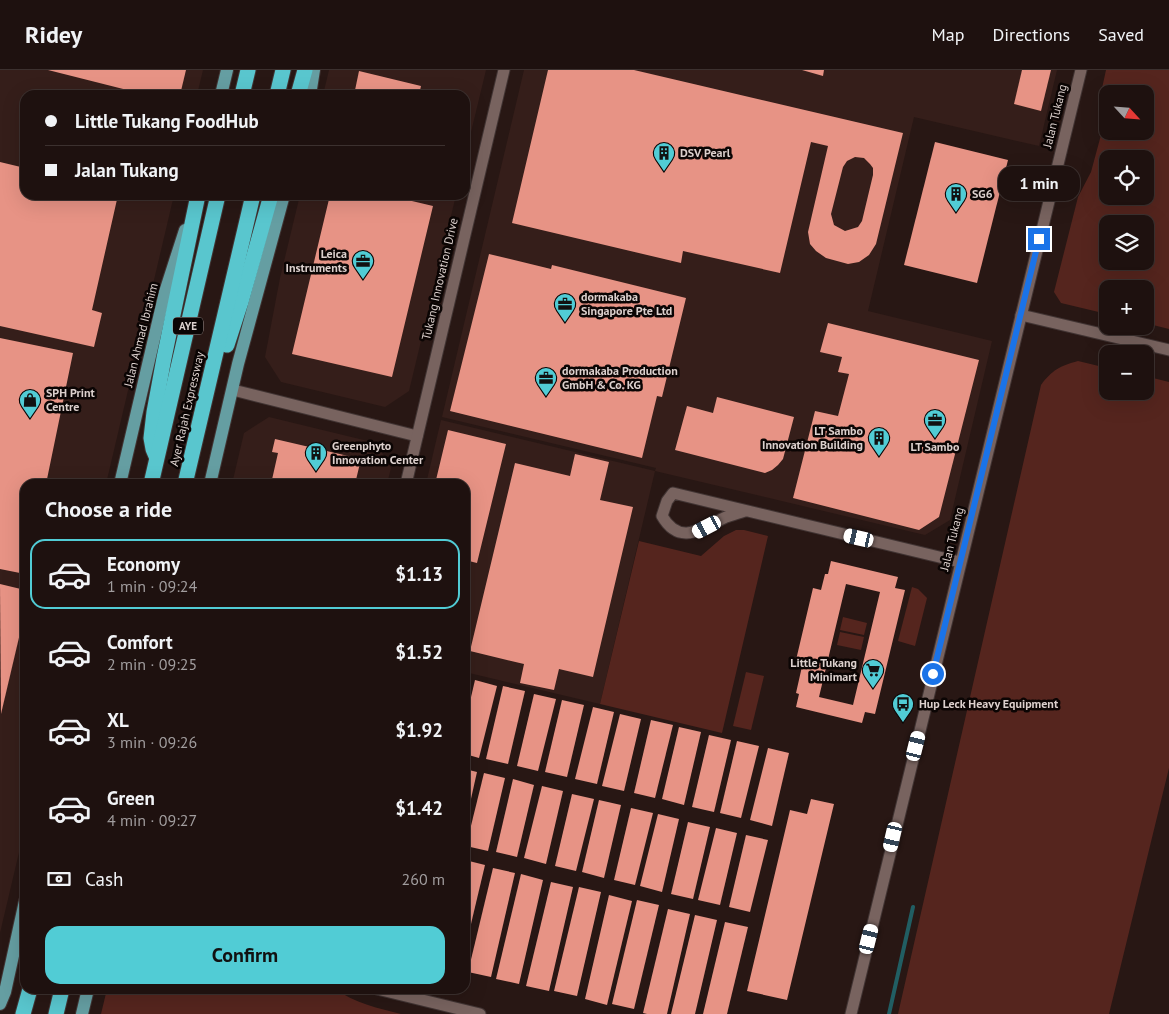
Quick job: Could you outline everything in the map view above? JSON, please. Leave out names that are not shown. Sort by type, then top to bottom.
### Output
[{"type":"highway","points":[[243,90],[248,70]]},
{"type":"highway","points":[[278,90],[282,70]]},
{"type":"highway","points":[[299,90],[305,70]]},
{"type":"highway","points":[[157,457],[151,438],[154,412],[196,200]]},
{"type":"highway","name":"Ayer Rajah Expressway","points":[[153,479],[217,200]]},
{"type":"highway","name":"Ayer Rajah Expressway","points":[[186,479],[252,200]]},
{"type":"highway","points":[[196,439],[241,302],[270,200]]},
{"type":"highway","points":[[23,1014],[29,994]]},
{"type":"highway","points":[[56,1014],[61,994]]},
{"type":"main road","points":[[222,90],[227,70]]},
{"type":"main road","points":[[311,90],[314,70]]},
{"type":"main road","name":"Jalan Ahmad Ibrahim","points":[[121,479],[164,292],[195,200]]},
{"type":"main road","points":[[211,479],[241,355],[283,200]]},
{"type":"main road","points":[[0,1004],[5,992],[20,924]]},
{"type":"main road","points":[[82,1014],[87,994]]},
{"type":"street","name":"Tukang Innovation Drive","points":[[407,479],[504,70]]},
{"type":"street","name":"Jalan Tukang","points":[[852,1014],[960,562],[1081,70]]},
{"type":"street","points":[[1021,315],[1169,350]]},
{"type":"street","points":[[233,390],[417,436]]},
{"type":"street","points":[[745,511],[727,517],[697,533],[675,531],[669,527],[662,516],[667,501],[673,493],[960,562]]},
{"type":"street","points":[[398,994],[480,1014]]},
{"type":"shaded area","points":[[0,70],[203,70],[198,90],[20,90],[20,200],[173,200],[107,479],[20,479],[20,848],[0,933]]},
{"type":"shaded area","points":[[329,70],[486,70],[470,136],[470,90],[324,90]]},
{"type":"shaded area","points":[[524,70],[1057,70],[1039,146],[914,117],[868,311],[992,341],[950,520],[925,535],[655,471],[656,468],[442,417]]},
{"type":"shaded area","points":[[1106,70],[1169,70],[1169,329],[1154,325],[1154,280],[1099,280],[1099,312],[1061,303],[1054,292],[1078,197],[1091,172],[1100,140],[1154,140],[1154,85],[1103,85]]},
{"type":"shaded area","points":[[299,200],[455,200],[409,391],[385,407],[281,382],[265,357],[280,278]]},
{"type":"shaded area","points":[[1078,361],[1099,366],[1099,400],[1154,400],[1154,378],[1169,382],[1169,768],[1109,1014],[898,1014],[1041,385],[1057,369]]},
{"type":"shaded area","points":[[269,417],[376,443],[391,468],[388,479],[233,479],[244,433]]},
{"type":"shaded area","points":[[441,420],[655,471],[600,704],[470,673],[470,479],[427,479]]},
{"type":"shaded area","points":[[736,530],[768,536],[722,733],[600,704],[639,541],[701,556],[724,536]]},
{"type":"shaded area","points":[[912,587],[918,589],[927,598],[915,646],[898,641]]},
{"type":"shaded area","points":[[843,617],[867,623],[864,635],[840,630]]},
{"type":"shaded area","points":[[840,632],[864,637],[861,650],[837,645]]},
{"type":"shaded area","points":[[746,672],[764,676],[751,730],[733,726]]},
{"type":"shaded area","points":[[106,994],[343,994],[375,1007],[401,1014],[101,1014]]},
{"type":"building","points":[[48,70],[186,70],[181,90],[127,90]]},
{"type":"building","name":"DSV Pearl","points":[[548,70],[634,70],[903,133],[876,244],[869,255],[859,262],[848,264],[826,258],[810,244],[808,232],[828,146],[811,142],[780,273],[683,251],[681,263],[512,223]],"holes":[[[855,157],[864,158],[873,168],[873,175],[862,221],[858,227],[845,231],[834,225],[831,214],[843,167],[847,161]]]},
{"type":"building","points":[[802,70],[824,70],[823,76]]},
{"type":"building","points":[[1022,70],[1051,70],[1041,111],[1014,104]]},
{"type":"building","points":[[359,71],[421,86],[420,90],[355,90]]},
{"type":"building","name":"SG6","points":[[935,142],[1008,160],[977,283],[904,265]]},
{"type":"building","points":[[0,162],[20,167],[20,200],[117,200],[92,310],[102,313],[94,347],[0,326]]},
{"type":"building","name":"Leica Instruments","points":[[329,200],[408,200],[433,206],[392,377],[292,354]]},
{"type":"building","points":[[489,254],[551,269],[552,265],[686,298],[662,397],[657,396],[642,458],[450,411]]},
{"type":"building","name":"LT Sambo Innovation Building","points":[[828,323],[979,360],[939,517],[919,530],[793,498],[815,411],[838,416],[849,374],[838,372],[842,357],[820,352]]},
{"type":"building","name":"SPH Print Centre","points":[[0,338],[73,353],[47,479],[20,479],[20,573],[0,569]]},
{"type":"building","points":[[717,397],[794,417],[783,459],[772,470],[765,473],[675,450],[687,406],[713,413]]},
{"type":"building","points":[[448,430],[506,444],[477,563],[470,561],[470,479],[436,479]]},
{"type":"building","name":"Greenphyto Innovation Center","points":[[275,439],[361,459],[356,479],[272,479],[278,453],[272,452]]},
{"type":"building","points":[[575,454],[609,462],[600,500],[633,507],[593,677],[559,669],[554,690],[520,683],[524,664],[470,651],[515,463],[570,476]]},
{"type":"building","points":[[831,561],[898,577],[895,588],[905,590],[875,714],[865,712],[862,723],[796,707],[799,694],[796,693],[803,662],[796,660],[813,588],[821,590],[825,574],[828,574]],"holes":[[[846,584],[880,592],[853,705],[819,697]]]},
{"type":"building","points":[[0,584],[20,589],[20,633],[1,714]]},
{"type":"building","points":[[475,680],[497,686],[479,758],[470,755],[470,702]]},
{"type":"building","points":[[503,686],[525,691],[508,764],[486,759]]},
{"type":"building","points":[[534,694],[556,699],[538,771],[517,766]]},
{"type":"building","points":[[562,700],[584,705],[567,777],[545,772]]},
{"type":"building","points":[[593,707],[614,712],[597,784],[575,779]]},
{"type":"building","points":[[620,714],[641,719],[624,791],[602,786]]},
{"type":"building","points":[[651,720],[673,725],[655,798],[634,793]]},
{"type":"building","points":[[679,727],[701,732],[684,805],[662,799]]},
{"type":"building","points":[[709,735],[731,740],[714,812],[692,807]]},
{"type":"building","points":[[737,741],[759,746],[741,818],[720,813]]},
{"type":"building","points":[[768,748],[789,753],[772,826],[750,820]]},
{"type":"building","points":[[470,770],[477,772],[470,803]]},
{"type":"building","points":[[484,773],[505,778],[488,851],[470,847],[470,830]]},
{"type":"building","points":[[513,779],[534,785],[517,857],[496,852]]},
{"type":"building","points":[[542,786],[563,791],[546,864],[524,858]]},
{"type":"building","points":[[572,794],[594,799],[576,871],[555,866]]},
{"type":"building","points":[[811,799],[834,804],[787,1000],[747,991],[790,810],[807,814]]},
{"type":"building","points":[[599,800],[621,805],[604,878],[582,872]]},
{"type":"building","points":[[631,808],[653,813],[635,885],[614,880]]},
{"type":"building","points":[[658,814],[679,819],[662,892],[640,886]]},
{"type":"building","points":[[688,822],[710,827],[693,899],[671,894]]},
{"type":"building","points":[[716,828],[737,833],[720,905],[698,900]]},
{"type":"building","points":[[746,835],[768,840],[750,912],[729,907]]},
{"type":"building","points":[[470,861],[485,865],[470,928]]},
{"type":"building","points":[[493,868],[515,873],[491,977],[470,972],[470,964]]},
{"type":"building","points":[[521,874],[543,880],[519,984],[496,979]]},
{"type":"building","points":[[551,882],[573,887],[549,991],[526,986]]},
{"type":"building","points":[[579,887],[601,892],[577,996],[554,991]]},
{"type":"building","points":[[609,895],[632,901],[607,1005],[585,999]]},
{"type":"building","points":[[637,900],[659,905],[634,1009],[612,1004]]},
{"type":"building","points":[[668,909],[690,914],[667,1014],[647,1014],[643,1013]]},
{"type":"building","points":[[695,915],[717,920],[695,1014],[671,1014]]},
{"type":"building","points":[[725,922],[748,927],[727,1014],[703,1014]]},
{"type":"waterway","points":[[889,1014],[913,907]]},
{"type":"place","name":"DSV Pearl","points":[[664,172]]},
{"type":"place","name":"SG6","points":[[956,213]]},
{"type":"place","name":"Leica Instruments","points":[[363,280]]},
{"type":"place","name":"dormakaba Singapore Pte Ltd","points":[[565,323]]},
{"type":"place","name":"dormakaba Production GmbH & Co. KG","points":[[546,397]]},
{"type":"place","name":"SPH Print Centre","points":[[30,419]]},
{"type":"place","name":"LT Sambo","points":[[935,439]]},
{"type":"place","name":"LT Sambo Innovation Building","points":[[879,457]]},
{"type":"place","name":"Greenphyto Innovation Center","points":[[316,472]]},
{"type":"place","name":"Little Tukang Minimart","points":[[873,689]]},
{"type":"place","name":"Hup Leck Heavy Equipment","points":[[903,723]]},
{"type":"route","points":[[933,674],[1039,239]]}]
